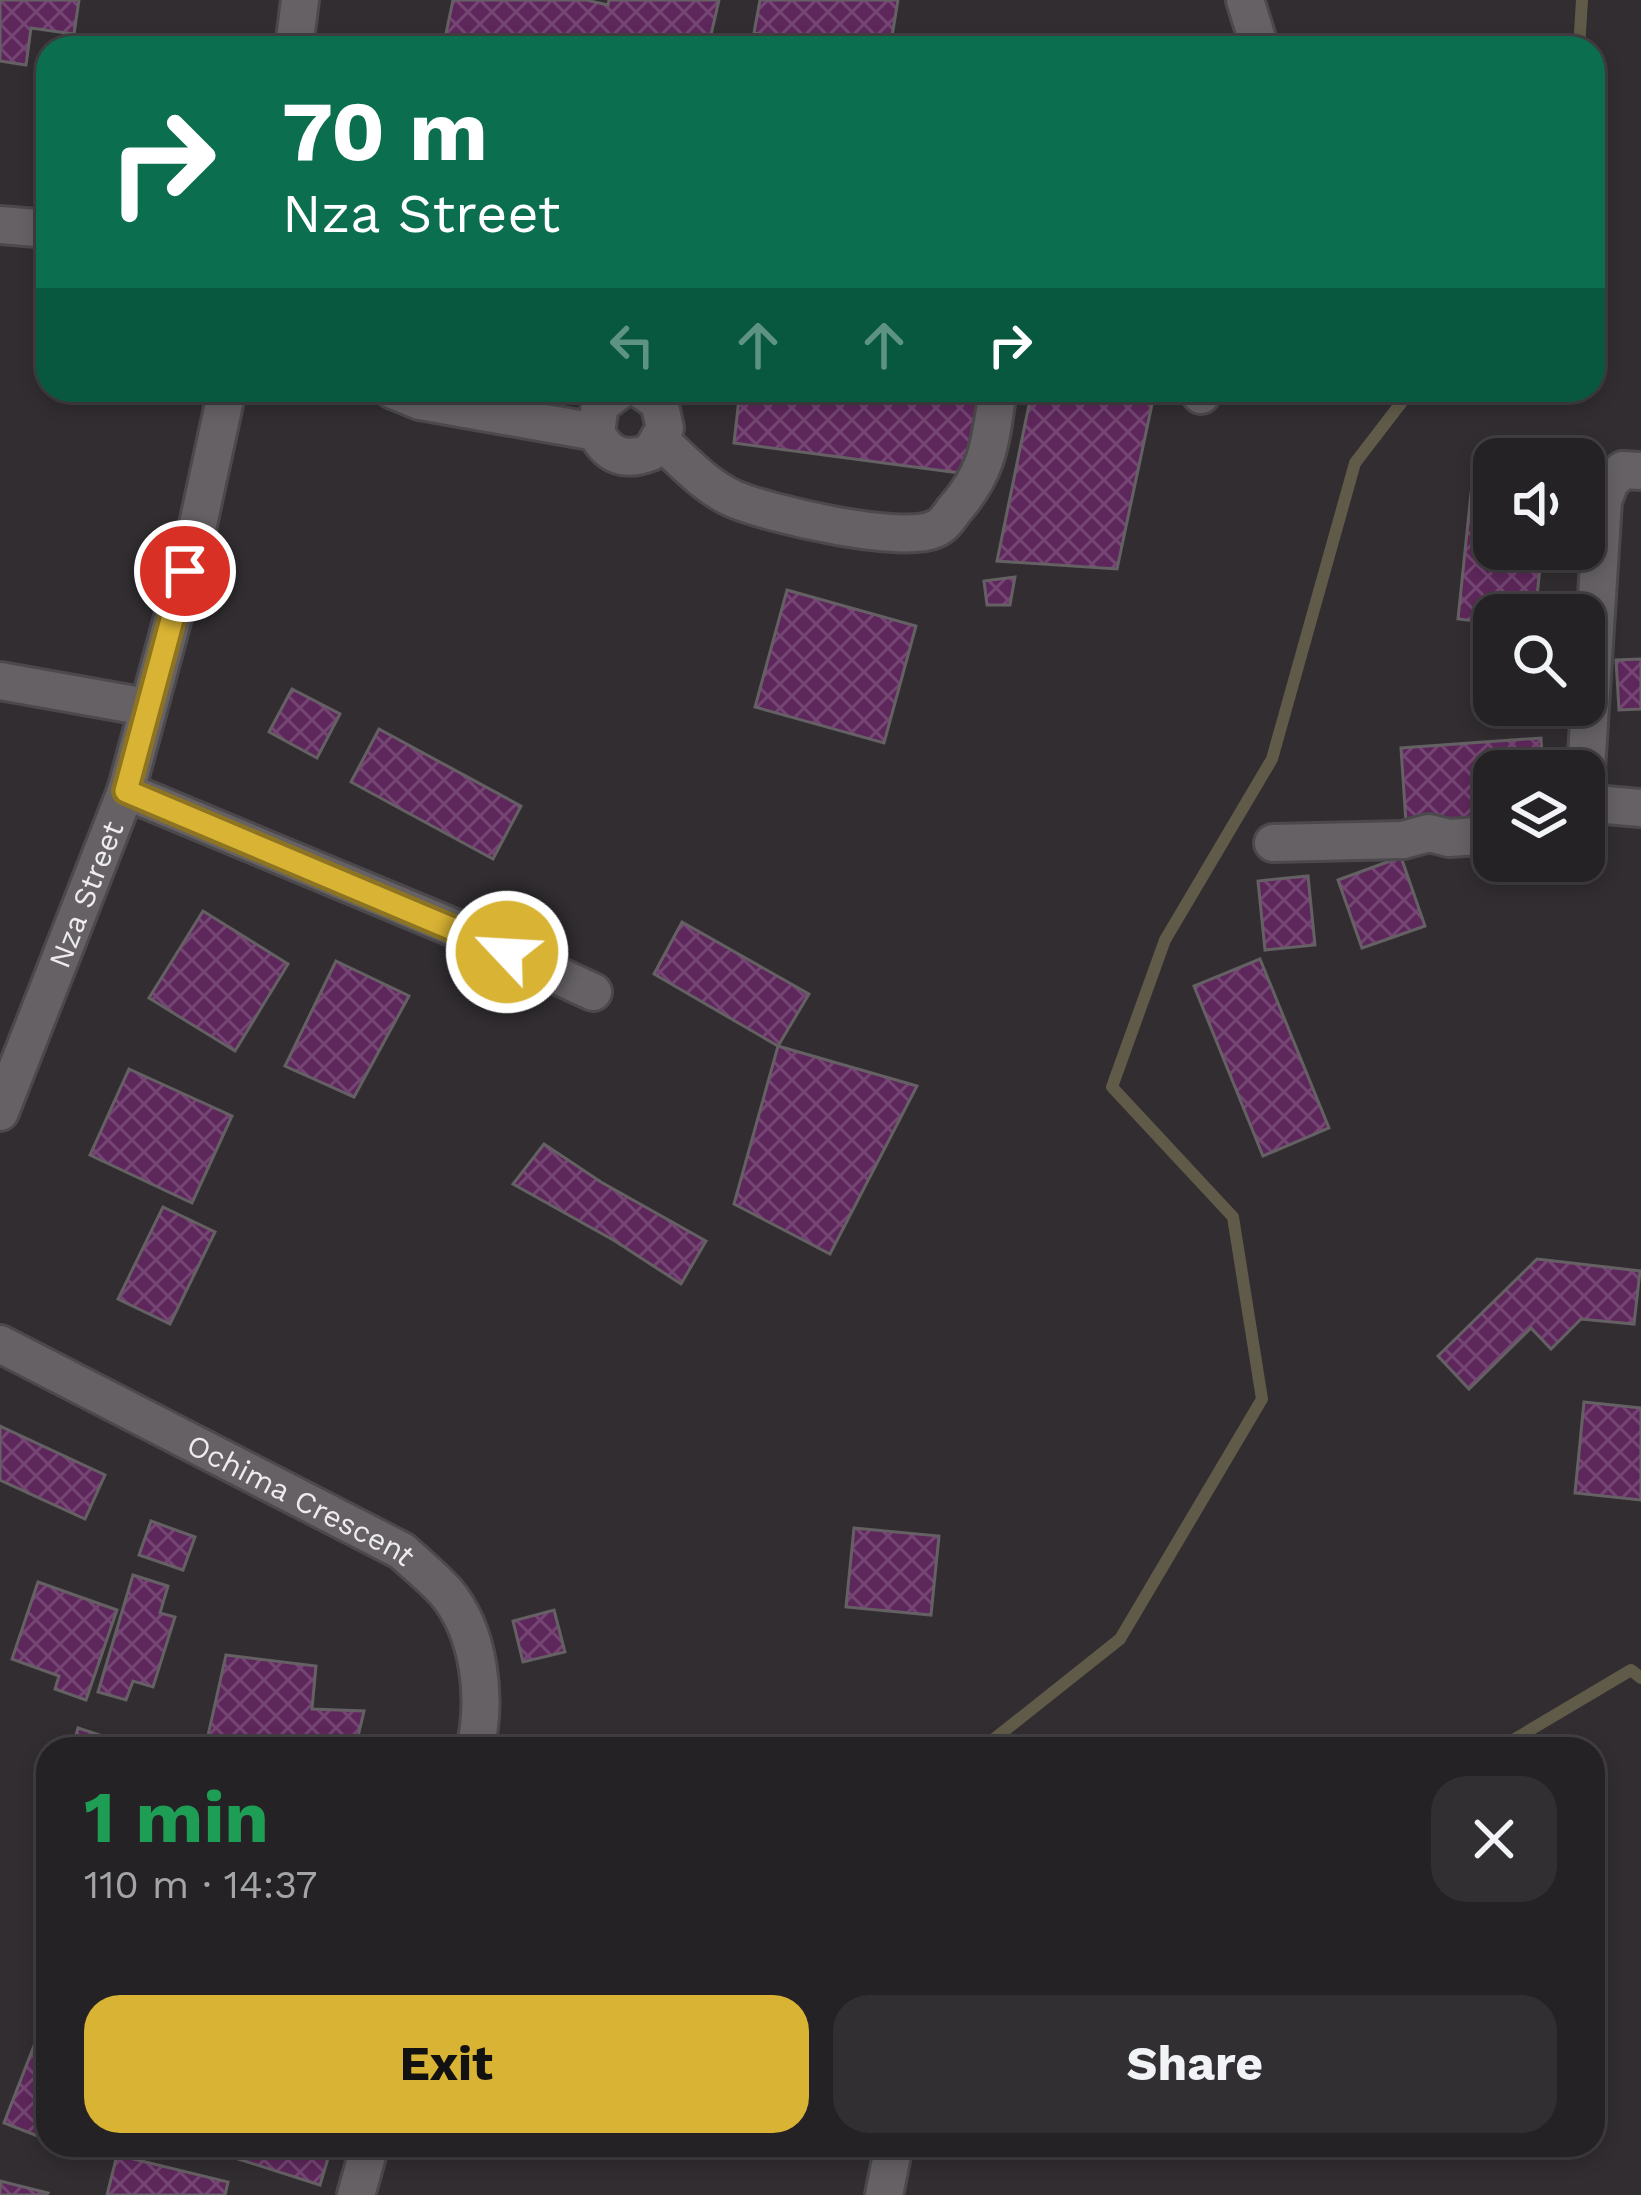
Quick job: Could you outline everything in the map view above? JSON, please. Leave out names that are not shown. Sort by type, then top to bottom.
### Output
[{"type":"street","points":[[296,36],[300,0]]},
{"type":"street","points":[[1245,0],[1256,36]]},
{"type":"street","points":[[0,225],[36,228]]},
{"type":"street","name":"Nza Street","points":[[0,1112],[9,1067],[126,791],[197,530],[224,402]]},
{"type":"street","points":[[426,402],[596,431]]},
{"type":"street","points":[[610,402],[596,418],[596,431],[612,454],[625,458],[652,452],[661,441],[665,428],[658,402]]},
{"type":"street","points":[[661,441],[733,498],[847,526],[915,535],[938,528],[968,494],[987,462],[996,402]]},
{"type":"street","points":[[1587,750],[1603,501],[1610,482],[1624,470],[1641,471]]},
{"type":"street","points":[[0,681],[146,707]]},
{"type":"street","points":[[126,791],[464,932],[593,992]]},
{"type":"street","points":[[1605,804],[1641,808]]},
{"type":"street","points":[[1273,843],[1403,840],[1429,833],[1473,836]]},
{"type":"street","name":"Ochima Crescent","points":[[0,1344],[402,1551],[446,1593],[470,1633],[479,1682],[476,1737]]},
{"type":"street","points":[[356,2195],[367,2157]]},
{"type":"street","points":[[884,2195],[892,2157]]},
{"type":"building","points":[[0,0],[79,0],[74,34],[31,28],[26,65],[0,61]]},
{"type":"building","points":[[453,0],[586,0],[608,5],[609,0],[719,0],[711,36],[446,36]]},
{"type":"building","points":[[760,0],[898,0],[892,36],[754,33]]},
{"type":"building","points":[[739,402],[982,402],[960,473],[734,443]]},
{"type":"building","points":[[1030,402],[1152,402],[1117,569],[997,561]]},
{"type":"building","points":[[1473,493],[1473,570],[1540,570],[1537,594],[1473,594],[1473,621],[1458,619]]},
{"type":"building","points":[[1015,577],[1010,605],[987,605],[984,581]]},
{"type":"building","points":[[787,590],[916,626],[884,743],[755,707]]},
{"type":"building","points":[[1641,659],[1641,709],[1619,710],[1616,660]]},
{"type":"building","points":[[292,689],[340,714],[317,758],[269,732]]},
{"type":"building","points":[[379,729],[521,806],[493,859],[351,782]]},
{"type":"building","points":[[1541,738],[1542,750],[1473,750],[1473,818],[1406,823],[1401,748]]},
{"type":"building","points":[[1401,857],[1425,926],[1362,948],[1338,880]]},
{"type":"building","points":[[1308,876],[1315,945],[1265,950],[1258,881]]},
{"type":"building","points":[[203,911],[288,964],[235,1051],[149,998]]},
{"type":"building","points":[[682,922],[809,994],[778,1046],[654,974]]},
{"type":"building","points":[[1260,959],[1329,1128],[1263,1156],[1194,986]]},
{"type":"building","points":[[336,961],[409,996],[354,1097],[285,1066]]},
{"type":"building","points":[[778,1046],[917,1086],[830,1254],[734,1204]]},
{"type":"building","points":[[129,1069],[232,1116],[192,1203],[90,1155]]},
{"type":"building","points":[[544,1144],[706,1241],[681,1284],[513,1184]]},
{"type":"building","points":[[163,1207],[215,1232],[170,1324],[118,1299]]},
{"type":"building","points":[[1537,1259],[1640,1271],[1634,1324],[1581,1319],[1551,1349],[1531,1328],[1469,1389],[1438,1356]]},
{"type":"building","points":[[1584,1402],[1641,1408],[1641,1500],[1575,1493]]},
{"type":"building","points":[[0,1426],[105,1475],[85,1519],[0,1480]]},
{"type":"building","points":[[151,1521],[195,1537],[183,1570],[139,1555]]},
{"type":"building","points":[[854,1528],[939,1536],[931,1615],[846,1607]]},
{"type":"building","points":[[133,1575],[168,1586],[160,1613],[175,1617],[153,1687],[133,1681],[126,1700],[98,1692]]},
{"type":"building","points":[[38,1582],[117,1610],[86,1700],[55,1689],[59,1676],[12,1659]]},
{"type":"building","points":[[554,1610],[565,1652],[523,1662],[513,1621]]},
{"type":"building","points":[[226,1655],[316,1666],[312,1709],[364,1711],[358,1737],[208,1737]]},
{"type":"building","points":[[78,1728],[106,1737],[75,1737]]},
{"type":"building","points":[[36,2041],[36,2135],[4,2123]]},
{"type":"building","points":[[116,2157],[228,2182],[225,2195],[107,2195]]},
{"type":"building","points":[[232,2157],[328,2157],[320,2185]]},
{"type":"building","points":[[0,2181],[48,2193],[0,2195]]},
{"type":"waterway","points":[[1580,36],[1582,0]]},
{"type":"waterway","points":[[997,1737],[1120,1639],[1262,1399],[1233,1217],[1112,1087],[1165,940],[1272,759],[1355,463],[1402,402]]},
{"type":"waterway","points":[[1518,1737],[1631,1670],[1641,1678]]},
{"type":"route","points":[[185,571],[126,791],[507,952]]}]
